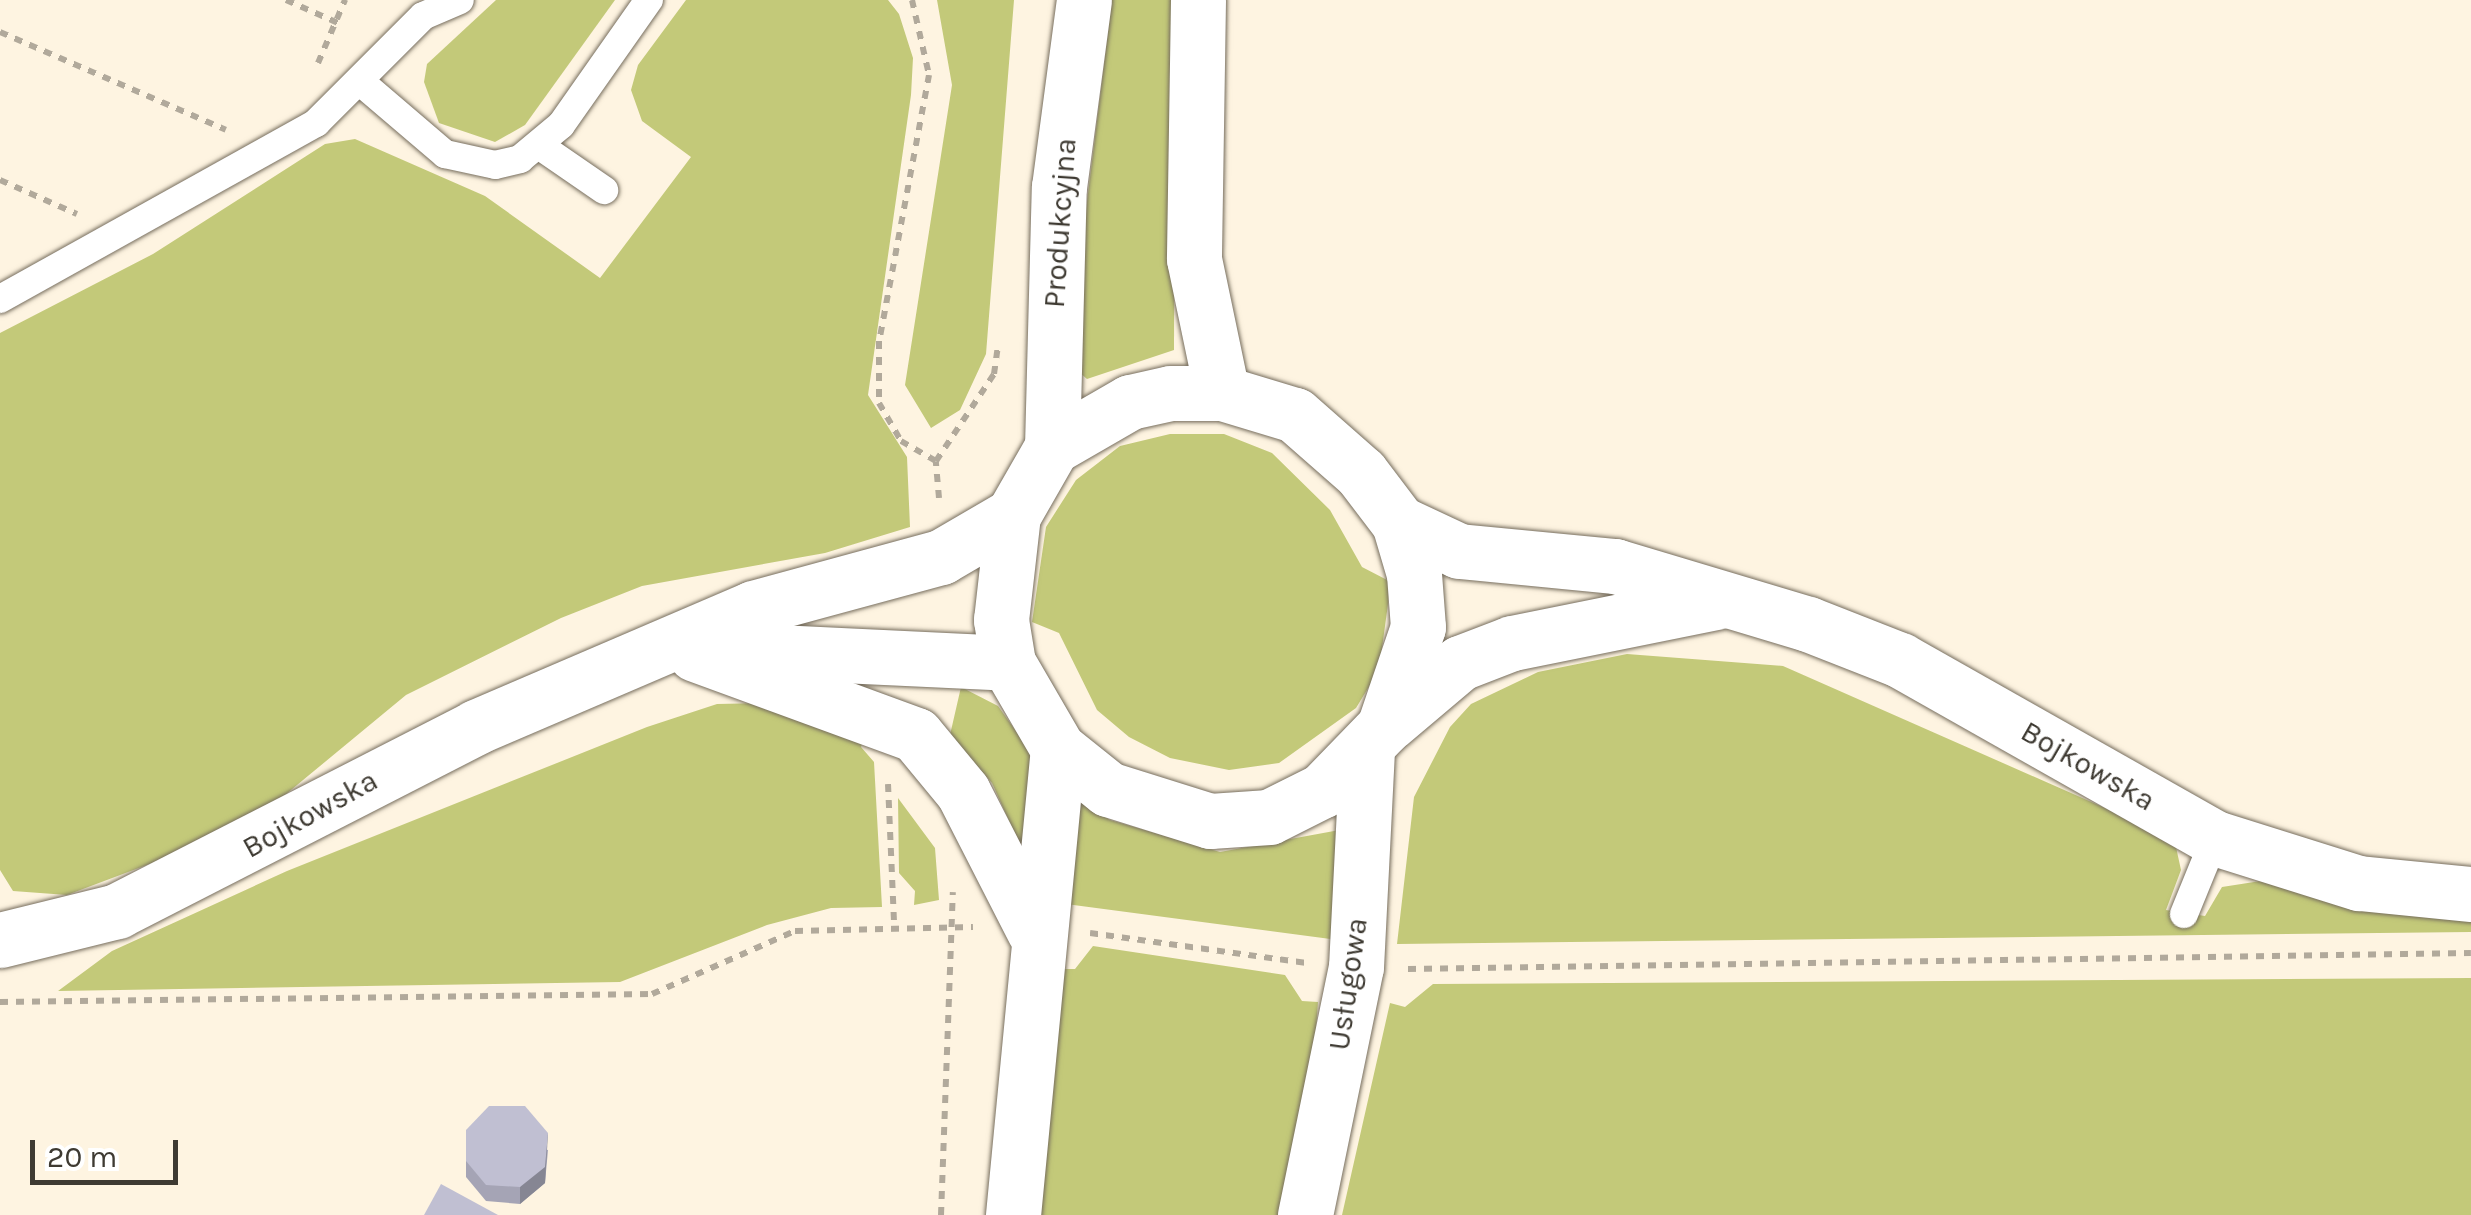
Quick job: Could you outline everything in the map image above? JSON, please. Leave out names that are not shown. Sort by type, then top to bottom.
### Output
[{"type":"street","name":"Produkcyjna","points":[[1052,447],[1059,187],[1084,0]]},
{"type":"street","points":[[1198,0],[1194,259],[1222,392]]},
{"type":"street","points":[[1013,1215],[1034,931],[1058,749],[1008,663],[1001,620],[1014,515],[1052,447],[1130,402],[1222,392],[1296,415],[1361,472],[1399,523],[1418,627],[1375,739]]},
{"type":"street","name":"Bojkowska","points":[[0,940],[118,911],[614,666],[753,608],[941,557],[1014,515]]},
{"type":"street","name":"Bojkowska","points":[[1399,523],[1460,551],[1616,566],[1900,660],[2216,838],[2359,884],[2471,894]]},
{"type":"street","name":"Bojkowska","points":[[1058,749],[1108,789],[1210,821],[1268,816],[1322,790],[1460,662],[1512,643],[1716,602]]},
{"type":"street","name":"Bojkowska","points":[[614,666],[762,648],[1008,663]]},
{"type":"street","points":[[695,654],[916,735],[963,792],[1034,931]]},
{"type":"street","name":"Usługowa","points":[[1305,1215],[1356,967],[1375,739]]},
{"type":"lane","points":[[0,299],[173,209],[363,84],[422,8],[460,0]]},
{"type":"lane","points":[[363,84],[422,140],[471,163],[520,159],[540,146],[649,0]]},
{"type":"lane","points":[[540,146],[604,190]]},
{"type":"lane","points":[[2184,914],[2216,838]]},
{"type":"path","points":[[286,0],[338,23]]},
{"type":"path","points":[[316,69],[345,0]]},
{"type":"path","points":[[912,0],[929,75],[879,341],[879,402],[901,441],[936,461]]},
{"type":"path","points":[[0,32],[232,133]]},
{"type":"path","points":[[0,180],[87,219]]},
{"type":"path","points":[[941,557],[936,461],[994,374],[1001,324]]},
{"type":"path","points":[[894,924],[886,795],[916,735]]},
{"type":"path","points":[[0,1002],[652,994],[795,931],[894,924],[1158,937],[1356,967],[1536,974],[2471,954]]},
{"type":"path","points":[[941,1215],[956,926]]},
{"type":"green space","points":[[496,0],[615,0],[525,125],[495,142],[439,123],[424,82],[427,64]]},
{"type":"green space","points":[[686,0],[888,0],[899,14],[913,58],[911,95],[868,395],[907,457],[910,527],[825,553],[642,586],[561,618],[406,695],[245,828],[67,895],[13,891],[0,870],[0,333],[153,254],[325,144],[355,139],[485,196],[600,278],[691,157],[642,121],[631,90],[638,65]]},
{"type":"green space","points":[[937,0],[1014,0],[986,354],[960,410],[931,428],[905,385],[952,85]]},
{"type":"green space","points":[[1112,0],[1175,0],[1174,350],[1087,379],[1080,373],[1084,226]]},
{"type":"green space","points":[[1170,434],[1224,434],[1272,453],[1330,510],[1362,567],[1391,582],[1379,670],[1356,708],[1279,763],[1229,770],[1170,758],[1129,737],[1097,710],[1059,633],[1032,622],[1046,527],[1076,480],[1120,446]]},
{"type":"green space","points":[[1627,654],[1783,666],[2114,812],[2176,847],[2181,870],[2166,910],[2205,916],[2222,887],[2267,880],[2471,914],[2471,932],[1397,944],[1414,797],[1450,727],[1471,704],[1538,672]]},
{"type":"green space","points":[[961,687],[998,706],[1040,765],[1027,861],[992,783],[950,735]]},
{"type":"green space","points":[[767,703],[867,730],[861,747],[874,762],[882,907],[831,908],[767,925],[620,982],[58,991],[112,951],[287,871],[647,727],[717,704]]},
{"type":"green space","points":[[1072,793],[1110,820],[1220,852],[1345,829],[1338,940],[1066,904]]},
{"type":"green space","points":[[898,798],[935,848],[939,900],[914,905],[915,891],[899,873]]},
{"type":"green space","points":[[1093,946],[1285,975],[1302,1001],[1318,1002],[1312,1085],[1281,1215],[1041,1215],[1058,969],[1075,969]]},
{"type":"green space","points":[[2471,978],[2471,1215],[1342,1215],[1390,1003],[1405,1007],[1433,984]]},
{"type":"building","points":[[489,1106],[525,1106],[548,1133],[545,1167],[520,1187],[486,1185],[466,1161],[466,1130]]},
{"type":"building","points":[[441,1184],[498,1215],[424,1215]]}]
